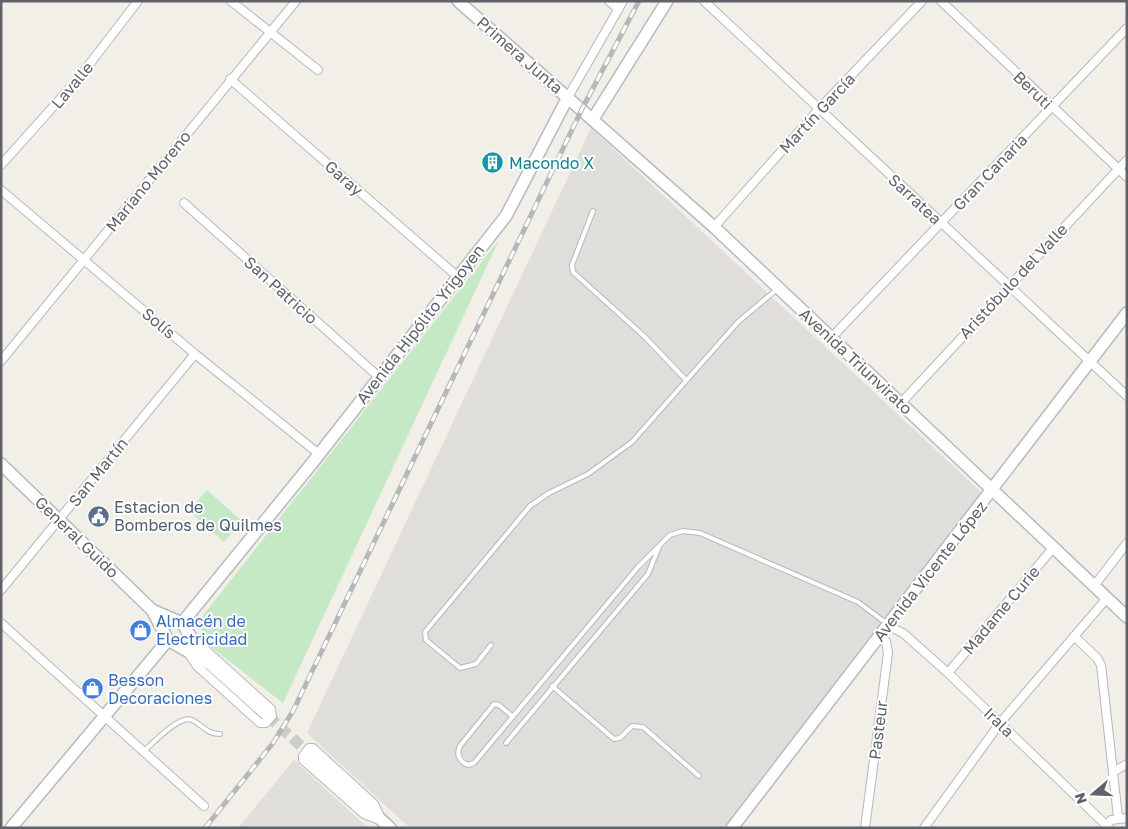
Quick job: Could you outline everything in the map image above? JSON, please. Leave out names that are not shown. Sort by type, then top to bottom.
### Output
[{"type":"main road","points":[[593,119],[667,1]]},
{"type":"main road","name":"Primera Junta","points":[[460,2],[582,109]]},
{"type":"main road","name":"Avenida Hipólito Yrigoyen","points":[[182,623],[319,454],[511,208],[568,97]]},
{"type":"main road","name":"Avenida Triunvirato","points":[[582,109],[714,227],[1127,617]]},
{"type":"main road","name":"Avenida Vicente López","points":[[732,828],[1127,313]]},
{"type":"main road","name":"General Guido","points":[[1,464],[152,610],[168,640]]},
{"type":"main road","name":"General Guido","points":[[152,610],[182,623]]},
{"type":"main road","points":[[182,623],[210,664]]},
{"type":"main road","points":[[11,828],[168,640],[210,664],[268,716]]},
{"type":"main road","points":[[311,755],[386,824]]},
{"type":"street","name":"Lavalle","points":[[1,164],[78,79],[138,1]]},
{"type":"street","points":[[231,1],[318,70]]},
{"type":"street","name":"Mariano Moreno","points":[[1,361],[230,79],[296,1]]},
{"type":"street","points":[[609,1],[618,9]]},
{"type":"street","name":"Avenida Hipólito Yrigoyen","points":[[568,97],[623,1]]},
{"type":"street","name":"Sarratea","points":[[704,1],[1127,396]]},
{"type":"street","name":"Martín García","points":[[714,227],[820,109],[922,1]]},
{"type":"street","name":"Beruti","points":[[941,1],[1127,177]]},
{"type":"street","name":"Gran Canaria","points":[[832,337],[1053,108],[1127,28]]},
{"type":"street","name":"Garay","points":[[230,79],[458,277]]},
{"type":"street","name":"Aristóbulo del Valle","points":[[901,403],[1127,160]]},
{"type":"street","name":"Solís","points":[[1,190],[195,354],[319,454]]},
{"type":"street","name":"San Patricio","points":[[184,203],[379,377]]},
{"type":"street","name":"San Martín","points":[[1,590],[195,354]]},
{"type":"street","points":[[1094,586],[1127,543]]},
{"type":"street","name":"Madame Curie","points":[[948,673],[1053,548]]},
{"type":"street","points":[[924,828],[1000,723],[1107,598]]},
{"type":"street","points":[[1,623],[204,806]]},
{"type":"street","name":"Irala","points":[[888,626],[903,633],[948,673],[1106,826]]},
{"type":"street","name":"Pasteur","points":[[865,828],[888,653],[886,642],[880,636]]},
{"type":"street","points":[[1074,636],[1097,658],[1101,665],[1118,817]]},
{"type":"street","points":[[185,649],[198,666],[260,723],[266,723],[272,716],[271,709],[191,638]]},
{"type":"street","points":[[309,748],[313,748],[374,804],[386,824],[364,814],[303,760],[302,756],[309,748]]},
{"type":"street","points":[[1113,772],[1127,764]]},
{"type":"street","points":[[1106,826],[1118,817],[1127,818]]},
{"type":"lane","points":[[593,211],[572,265],[573,272],[645,337],[686,380]]},
{"type":"lane","points":[[491,645],[476,664],[460,668],[426,640],[425,632],[530,506],[549,493],[588,474],[624,449],[642,433],[738,322],[778,288]]},
{"type":"lane","points":[[513,717],[499,705],[494,704],[460,746],[459,758],[468,764],[474,763],[513,717],[638,567],[661,542],[676,532],[691,531],[700,533],[858,602],[888,626]]},
{"type":"lane","points":[[506,743],[648,574],[661,542]]},
{"type":"lane","points":[[552,686],[614,739],[620,738],[632,726],[643,727],[699,776]]},
{"type":"lane","points":[[144,752],[173,725],[186,719],[192,720],[207,732],[220,734]]},
{"type":"shaded area","points":[[591,128],[984,495],[723,828],[410,828],[307,733]]},
{"type":"shaded area","points":[[294,760],[368,828],[238,828]]},
{"type":"green space","points":[[499,240],[283,703],[211,647],[197,623]]},
{"type":"green space","points":[[207,490],[242,521],[224,542],[189,511]]},
{"type":"tunnel","points":[[268,716],[311,755]]},
{"type":"railway","points":[[205,828],[273,743],[293,711],[582,109],[639,1]]},
{"type":"place","name":"Macondo X","points":[[493,163]]},
{"type":"place","name":"Estacion de Bomberos de Quilmes","points":[[98,516]]},
{"type":"place","name":"Almacén de Electricidad","points":[[140,630]]},
{"type":"place","name":"Besson Decoraciones","points":[[92,689]]}]
